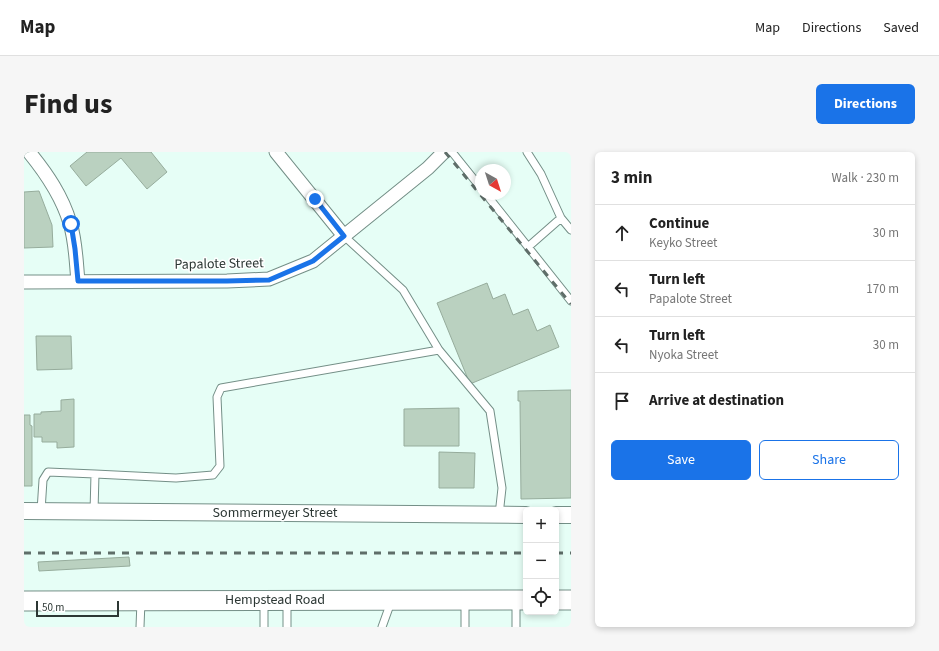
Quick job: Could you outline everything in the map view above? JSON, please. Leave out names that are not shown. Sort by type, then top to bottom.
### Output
[{"type":"main road","name":"Hempstead Road","points":[[24,600],[521,600]]},
{"type":"main road","points":[[559,600],[571,600]]},
{"type":"street","points":[[29,152],[51,181],[71,224],[78,281]]},
{"type":"street","points":[[276,152],[344,236]]},
{"type":"street","name":"Papalote Street","points":[[24,282],[269,280],[313,261],[428,168],[444,152]]},
{"type":"street","name":"Sommermeyer Street","points":[[24,511],[523,515]]},
{"type":"street","points":[[559,515],[571,515]]},
{"type":"lane","points":[[452,152],[475,181]]},
{"type":"lane","points":[[527,152],[541,174],[561,218],[571,230]]},
{"type":"lane","points":[[491,200],[571,300]]},
{"type":"lane","points":[[528,247],[561,218]]},
{"type":"lane","points":[[344,236],[403,290],[439,350],[490,411],[502,488],[499,515]]},
{"type":"lane","points":[[40,511],[43,480],[48,472],[176,478],[212,475],[220,466],[217,397],[221,388],[439,350]]},
{"type":"lane","points":[[94,512],[95,474]]},
{"type":"lane","points":[[140,627],[141,600]]},
{"type":"lane","points":[[264,600],[264,627]]},
{"type":"lane","points":[[287,600],[287,627]]},
{"type":"lane","points":[[382,627],[392,600]]},
{"type":"lane","points":[[464,627],[465,600]]},
{"type":"lane","points":[[516,627],[521,600]]},
{"type":"building","points":[[87,152],[151,152],[167,172],[147,189],[121,158],[86,186],[70,166]]},
{"type":"building","points":[[39,191],[52,225],[53,247],[24,248],[24,192]]},
{"type":"building","points":[[487,283],[493,299],[505,294],[513,315],[528,309],[537,331],[550,325],[559,347],[470,384],[437,303]]},
{"type":"building","points":[[36,336],[71,336],[72,369],[37,370]]},
{"type":"building","points":[[571,390],[571,498],[521,499],[520,401],[518,401],[518,391]]},
{"type":"building","points":[[74,399],[74,447],[57,448],[57,442],[42,442],[42,437],[34,437],[34,414],[41,414],[41,412],[61,411],[61,400]]},
{"type":"building","points":[[459,408],[459,446],[404,446],[404,409]]},
{"type":"building","points":[[24,415],[30,415],[30,425],[32,426],[32,486],[24,486]]},
{"type":"building","points":[[439,452],[475,453],[474,488],[439,488]]},
{"type":"building","points":[[129,557],[130,566],[39,571],[38,562]]},
{"type":"railway","points":[[445,152],[571,304]]},
{"type":"railway","points":[[24,553],[523,553]]},
{"type":"railway","points":[[559,553],[571,553]]},
{"type":"route","points":[[71,224],[78,281],[269,280],[313,261],[344,236],[315,199]]}]
